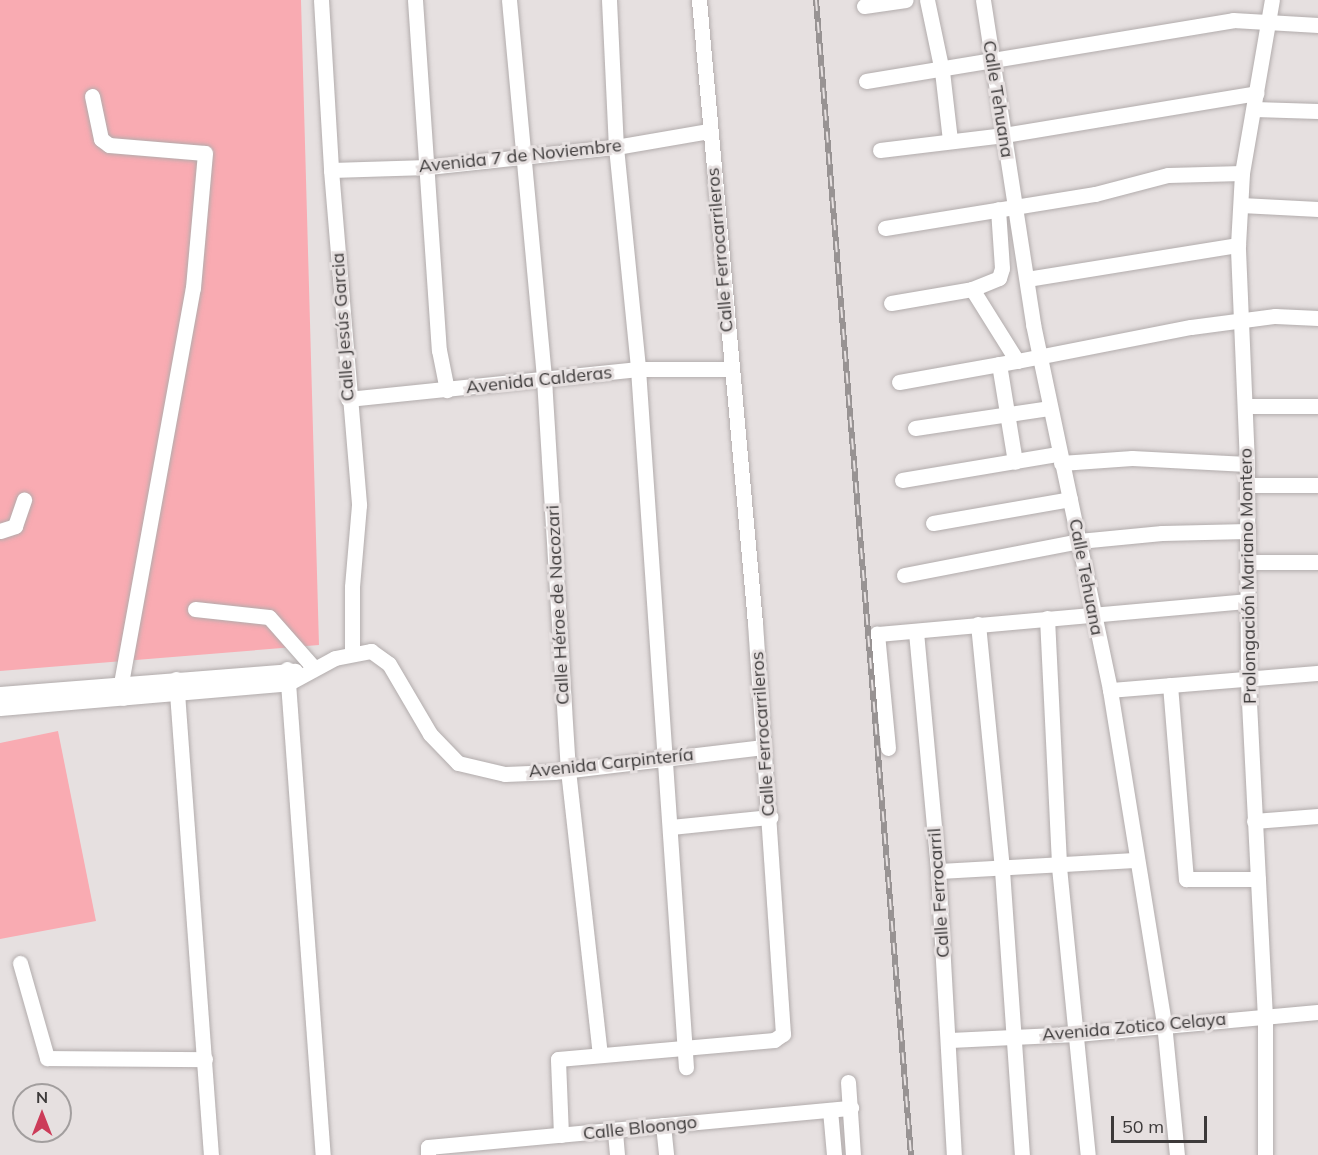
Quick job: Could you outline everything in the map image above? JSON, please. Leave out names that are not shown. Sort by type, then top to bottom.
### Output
[{"type":"street","name":"Calle Jesús Garcia","points":[[321,0],[348,399],[359,505],[352,587],[352,654]]},
{"type":"street","points":[[415,0],[439,350],[447,390]]},
{"type":"street","name":"Calle Héroe de Nacozari","points":[[509,0],[544,379],[568,770],[600,1054]]},
{"type":"street","points":[[609,0],[616,147],[638,369],[663,756],[671,827],[687,1045],[686,1067]]},
{"type":"street","name":"Calle Ferrocarrileros","points":[[561,1135],[558,1059],[687,1045],[774,1040],[783,1034],[770,817],[699,0]]},
{"type":"street","points":[[864,6],[906,0]]},
{"type":"street","points":[[927,0],[942,71],[950,140]]},
{"type":"street","name":"Calle Tehuana","points":[[983,0],[1049,408],[1110,690],[1164,1023],[1177,1155]]},
{"type":"street","name":"Prolongación Mariano Montero","points":[[1265,1155],[1265,1018],[1248,678],[1248,485],[1238,246],[1242,173],[1272,0]]},
{"type":"street","points":[[866,81],[992,63],[1233,20],[1318,25]]},
{"type":"street","points":[[880,150],[1004,135],[1257,93]]},
{"type":"street","points":[[92,96],[101,139],[109,145],[205,153],[193,288],[122,691]]},
{"type":"street","points":[[1254,109],[1318,111]]},
{"type":"street","name":"Avenida 7 de Noviembre","points":[[331,170],[428,167],[616,147],[709,131]]},
{"type":"street","points":[[885,228],[1095,194],[1168,175],[1242,173]]},
{"type":"street","points":[[1240,205],[1318,208]]},
{"type":"street","points":[[891,303],[972,289],[999,278],[1002,268],[998,208]]},
{"type":"street","points":[[1027,279],[1238,246]]},
{"type":"street","points":[[972,289],[1017,361]]},
{"type":"street","points":[[900,382],[1040,357],[1140,335],[1275,316],[1318,318]]},
{"type":"street","points":[[999,364],[1015,462]]},
{"type":"street","name":"Avenida Calderas","points":[[348,399],[638,369],[730,369]]},
{"type":"street","points":[[1246,406],[1318,406]]},
{"type":"street","points":[[915,428],[1049,408]]},
{"type":"street","points":[[902,480],[1015,462],[1060,459],[1132,458],[1247,464]]},
{"type":"street","points":[[1248,485],[1318,486]]},
{"type":"street","points":[[933,523],[1070,499]]},
{"type":"street","points":[[0,531],[15,526],[24,500]]},
{"type":"street","points":[[904,575],[1079,541],[1161,533],[1248,531]]},
{"type":"street","points":[[1248,562],[1318,562]]},
{"type":"street","points":[[888,748],[877,634],[916,632],[1092,612],[1247,601]]},
{"type":"street","points":[[195,609],[269,617],[309,671]]},
{"type":"street","points":[[1047,618],[1059,867],[1088,1155]]},
{"type":"street","points":[[978,624],[1002,870],[1022,1155]]},
{"type":"street","name":"Calle Ferrocarril","points":[[916,632],[938,871],[950,1040],[954,1155]]},
{"type":"street","name":"Avenida Carpintería","points":[[352,654],[371,651],[389,664],[430,734],[458,763],[506,774],[568,770],[663,756],[764,747]]},
{"type":"street","points":[[0,708],[122,691],[288,676],[309,671],[352,654]]},
{"type":"street","points":[[1110,690],[1318,673]]},
{"type":"street","points":[[288,676],[323,1155]]},
{"type":"street","points":[[1170,685],[1186,879],[1258,879]]},
{"type":"street","points":[[177,686],[211,1155]]},
{"type":"street","points":[[0,694],[122,691]]},
{"type":"street","points":[[1254,821],[1318,816]]},
{"type":"street","points":[[671,827],[770,817]]},
{"type":"street","points":[[938,871],[1059,867],[1136,860]]},
{"type":"street","points":[[20,963],[47,1058],[205,1059]]},
{"type":"street","name":"Avenida Zotico Celaya","points":[[950,1040],[1076,1034],[1164,1023],[1265,1018],[1318,1012]]},
{"type":"street","points":[[848,1083],[853,1155]]},
{"type":"street","name":"Calle Bloongo","points":[[428,1151],[561,1135],[615,1132],[663,1125],[851,1108]]},
{"type":"street","points":[[830,1110],[834,1155]]},
{"type":"street","points":[[663,1125],[666,1155]]},
{"type":"street","points":[[615,1132],[617,1155]]},
{"type":"shaded area","points":[[0,0],[301,0],[319,645],[0,671]]},
{"type":"shaded area","points":[[58,731],[96,921],[0,939],[0,743]]},
{"type":"railway","points":[[816,0],[911,1155]]}]
